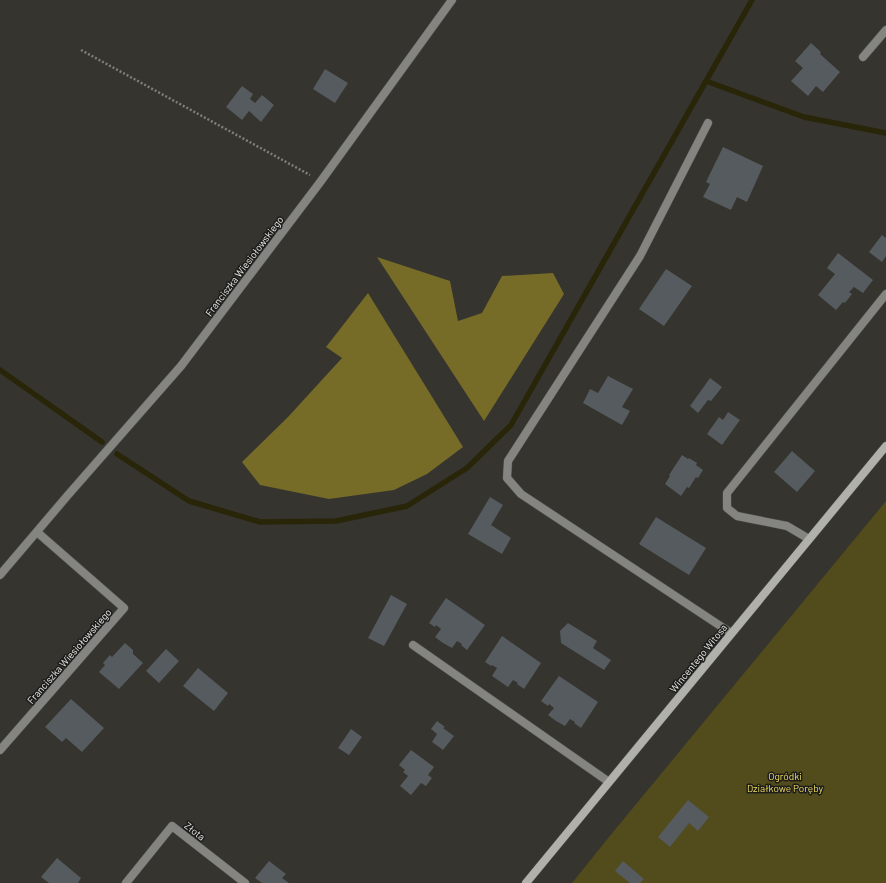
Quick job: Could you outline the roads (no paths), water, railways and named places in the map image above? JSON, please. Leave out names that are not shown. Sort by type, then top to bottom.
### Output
[{"type":"street","name":"Franciszka Wiesiołowskiego","points":[[0,575],[181,366],[321,181],[452,0]]},
{"type":"street","points":[[863,57],[886,30]]},
{"type":"street","points":[[708,123],[640,256],[508,461],[508,478],[521,494],[731,633]]},
{"type":"street","points":[[809,539],[787,526],[737,516],[727,508],[727,493],[886,294]]},
{"type":"street","name":"Wincentego Witosa","points":[[526,883],[886,446]]},
{"type":"street","name":"Franciszka Wiesiołowskiego","points":[[0,750],[124,608],[37,532]]},
{"type":"street","points":[[413,645],[609,782]]},
{"type":"street","name":"Złota","points":[[126,883],[172,826],[245,883]]},
{"type":"waterway","points":[[117,454],[189,501],[260,522],[336,521],[407,506],[467,468],[511,425],[752,0]]},
{"type":"waterway","points":[[706,81],[804,117],[886,133]]},
{"type":"waterway","points":[[0,370],[102,442]]},
{"type":"park label","name":"Ogródki Działkowe Poręby","points":[[785,782]]}]
